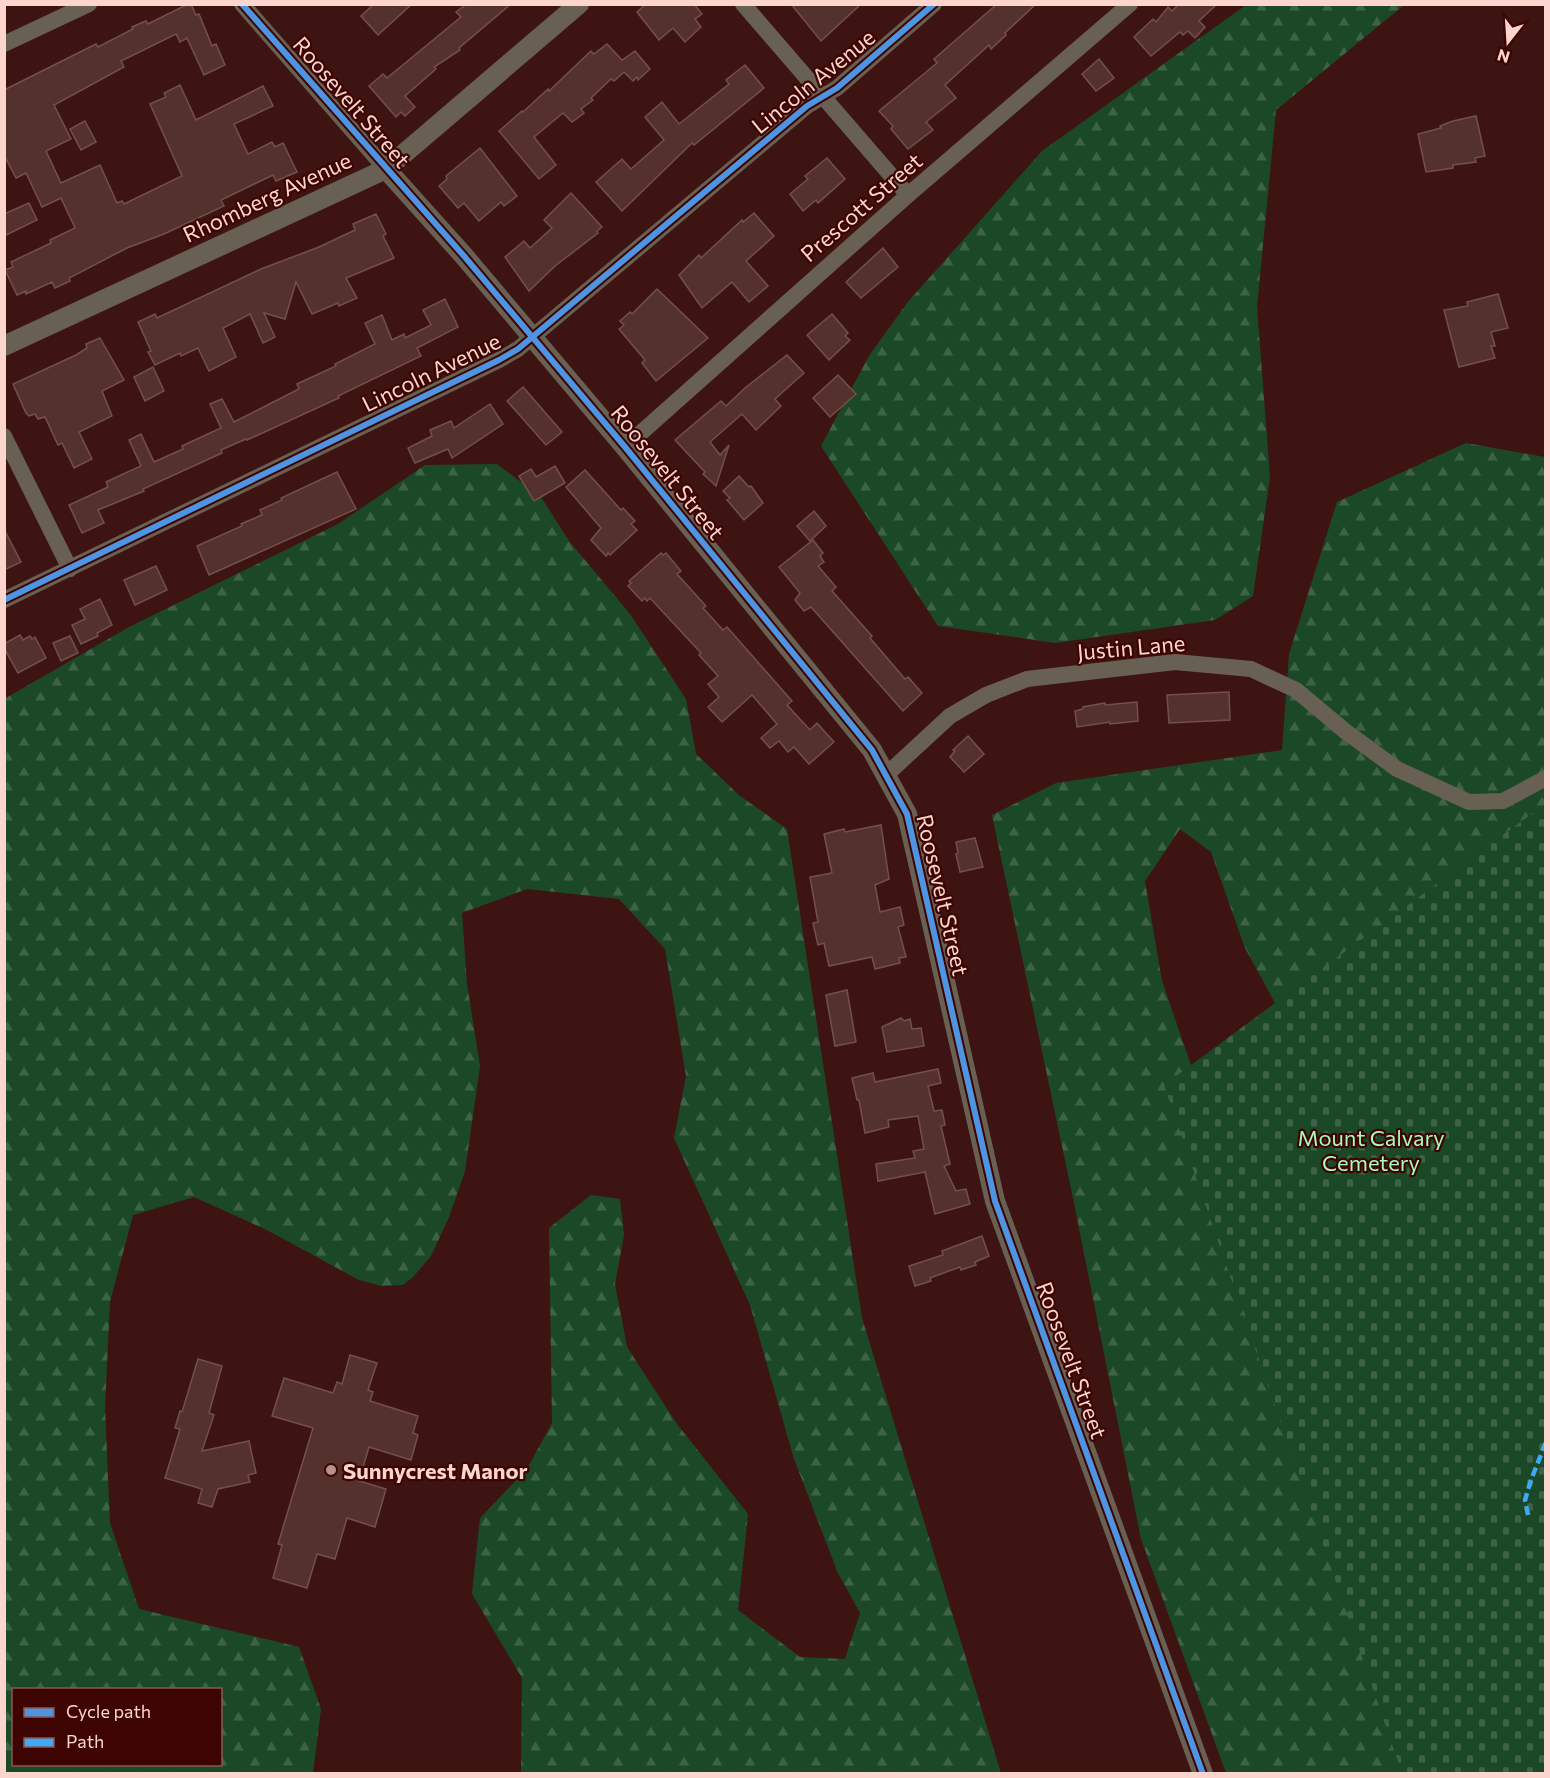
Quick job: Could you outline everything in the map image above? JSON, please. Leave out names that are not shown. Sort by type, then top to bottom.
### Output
[{"type":"street","points":[[4,44],[89,4]]},
{"type":"street","name":"Roosevelt Street","points":[[242,4],[533,337],[625,447],[872,750],[886,775],[907,814],[995,1201],[1203,1773]]},
{"type":"street","name":"Rhomberg Avenue","points":[[4,346],[386,168],[579,4]]},
{"type":"street","points":[[742,4],[908,195]]},
{"type":"street","name":"Lincoln Avenue","points":[[4,600],[499,360],[533,337],[807,106],[837,88],[934,4]]},
{"type":"street","name":"Prescott Street","points":[[625,447],[908,195],[1130,4]]},
{"type":"street","points":[[4,436],[70,568]]},
{"type":"street","name":"Justin Lane","points":[[886,775],[950,716],[986,695],[1027,679],[1175,662],[1251,669],[1296,690],[1345,731],[1397,769],[1469,802],[1503,801],[1545,778]]},
{"type":"green space","points":[[1246,5],[1404,5],[1276,110],[1257,307],[1270,477],[1253,596],[1215,620],[1055,643],[938,626],[821,446],[869,356],[907,303],[1042,151]]},
{"type":"green space","points":[[1466,443],[1545,457],[1545,1319],[1323,1091],[1245,948],[1211,852],[1180,829],[1145,881],[1162,981],[1435,1773],[1226,1773],[1141,1539],[1073,1198],[992,815],[1056,783],[1282,750],[1289,654],[1337,502]]},
{"type":"green space","points":[[497,464],[541,497],[569,541],[630,614],[686,699],[696,754],[740,796],[787,829],[862,1318],[1001,1773],[518,1773],[521,1772],[522,1678],[472,1594],[480,1518],[527,1469],[552,1423],[549,1228],[591,1195],[620,1199],[624,1235],[615,1284],[627,1347],[677,1424],[748,1514],[738,1610],[800,1657],[845,1659],[860,1613],[838,1573],[794,1459],[750,1305],[674,1138],[686,1076],[665,949],[619,899],[527,889],[462,913],[467,984],[480,1066],[465,1171],[449,1217],[431,1256],[413,1277],[403,1285],[382,1286],[359,1280],[269,1231],[194,1197],[133,1215],[110,1302],[105,1407],[110,1523],[139,1609],[299,1647],[321,1709],[313,1773],[5,1773],[4,699],[129,627],[338,524],[425,465]]},
{"type":"green space","name":"Mount Calvary Cemetery","points":[[1545,804],[1545,1773],[1402,1773],[1164,1085]]},
{"type":"building","points":[[191,4],[196,15],[199,14],[212,46],[216,44],[225,65],[204,75],[187,38],[180,42],[176,34],[121,61],[124,67],[54,105],[71,139],[46,151],[61,183],[100,165],[117,203],[122,201],[124,204],[182,176],[150,104],[166,97],[164,93],[180,85],[196,120],[263,86],[273,106],[234,124],[248,154],[272,142],[275,147],[283,143],[297,172],[276,181],[273,175],[221,200],[224,206],[164,234],[127,248],[69,278],[70,281],[55,288],[52,282],[26,294],[26,291],[17,295],[5,270],[13,267],[11,262],[51,243],[50,240],[75,228],[61,198],[42,207],[26,173],[16,178],[4,155],[4,90],[96,44],[98,47],[133,29],[132,27],[146,21],[148,24]]},
{"type":"building","points":[[374,4],[412,4],[378,35],[361,16]]},
{"type":"building","points":[[467,4],[511,4],[459,48],[460,50],[434,67],[436,69],[405,96],[415,107],[405,116],[401,112],[396,117],[369,86],[383,74],[387,78],[461,17],[456,12]]},
{"type":"building","points":[[646,4],[694,4],[702,14],[695,19],[701,27],[685,42],[673,28],[659,40],[637,12]]},
{"type":"building","points":[[791,4],[861,4],[821,41]]},
{"type":"building","points":[[997,4],[1036,4],[991,49],[989,45],[945,85],[956,98],[926,122],[933,130],[908,149],[891,129],[893,126],[879,111],[937,63],[934,59]]},
{"type":"building","points":[[1179,4],[1217,4],[1199,21],[1205,27],[1195,38],[1188,31],[1183,35],[1180,32],[1151,56],[1134,37],[1153,19],[1156,22],[1168,7],[1172,11]]},
{"type":"building","points":[[607,44],[622,60],[635,51],[650,69],[638,80],[637,77],[633,81],[624,72],[614,81],[611,79],[591,98],[593,100],[581,109],[584,113],[572,122],[563,113],[534,137],[556,165],[539,179],[499,131],[548,89],[549,91],[591,51],[594,54]]},
{"type":"building","points":[[1099,59],[1114,78],[1096,91],[1082,74]]},
{"type":"building","points":[[745,65],[764,88],[694,145],[692,143],[622,211],[596,182],[622,159],[631,169],[664,140],[645,117],[662,102],[679,124],[729,84],[726,80]]},
{"type":"building","points":[[1476,116],[1485,156],[1475,158],[1476,162],[1426,172],[1418,134],[1441,128],[1440,126],[1453,121]]},
{"type":"building","points":[[85,121],[96,142],[81,150],[70,129]]},
{"type":"building","points":[[480,148],[517,196],[504,206],[501,202],[479,221],[464,203],[458,208],[439,186],[447,179],[446,176]]},
{"type":"building","points":[[827,158],[845,179],[818,203],[816,200],[803,211],[790,194],[808,179],[805,176]]},
{"type":"building","points":[[571,193],[602,227],[597,231],[598,233],[555,266],[529,291],[505,257],[524,241],[530,248],[552,228],[544,220]]},
{"type":"building","points":[[29,203],[37,220],[4,236],[4,214]]},
{"type":"building","points":[[754,213],[774,236],[746,261],[768,286],[749,302],[732,282],[702,308],[679,275],[699,255],[701,258],[742,220],[743,222]]},
{"type":"building","points":[[376,214],[386,234],[383,236],[394,258],[346,278],[357,298],[312,314],[296,282],[285,319],[264,313],[275,337],[263,343],[250,314],[223,328],[236,357],[209,371],[198,348],[181,356],[180,353],[155,365],[138,322],[155,314],[157,318],[261,269],[319,247],[355,230],[353,224]]},
{"type":"building","points":[[883,248],[898,267],[861,298],[846,282]]},
{"type":"building","points":[[657,289],[708,338],[656,381],[642,363],[645,360],[619,329],[624,325],[620,321],[630,312],[632,314]]},
{"type":"building","points":[[1498,294],[1508,328],[1491,332],[1495,346],[1491,346],[1495,358],[1459,367],[1444,310],[1468,306],[1467,302]]},
{"type":"building","points":[[445,299],[458,327],[417,348],[421,356],[338,396],[339,398],[221,450],[222,453],[143,489],[144,491],[98,510],[104,523],[82,533],[69,505],[108,487],[106,482],[141,466],[129,440],[141,434],[154,462],[221,428],[210,404],[222,399],[234,422],[299,389],[297,384],[375,344],[365,323],[382,315],[392,340],[404,334],[405,338],[431,325],[423,310]]},
{"type":"building","points":[[832,314],[848,333],[845,336],[850,340],[829,360],[807,335]]},
{"type":"building","points":[[100,338],[124,380],[102,391],[112,416],[79,432],[92,459],[74,468],[62,443],[58,445],[45,417],[38,419],[35,414],[29,416],[26,413],[13,384],[76,355],[87,348],[86,344]]},
{"type":"building","points":[[787,355],[804,373],[775,399],[781,406],[756,430],[742,414],[710,442],[720,455],[729,445],[716,486],[675,440],[721,401],[726,406]]},
{"type":"building","points":[[153,367],[164,391],[145,401],[134,377]]},
{"type":"building","points":[[838,375],[856,394],[830,417],[813,398]]},
{"type":"building","points":[[523,387],[562,432],[546,445],[507,401]]},
{"type":"building","points":[[490,404],[503,424],[452,458],[448,449],[415,463],[408,448],[432,436],[430,430],[451,421],[454,428]]},
{"type":"building","points":[[555,466],[565,483],[534,501],[519,476],[531,469],[536,477]]},
{"type":"building","points":[[585,470],[621,510],[623,508],[635,521],[631,524],[637,530],[610,555],[608,553],[606,556],[591,540],[601,528],[566,487]]},
{"type":"building","points":[[337,472],[356,509],[209,575],[197,546],[242,526],[241,524],[262,515],[260,510],[282,500],[281,498]]},
{"type":"building","points":[[739,476],[749,487],[751,486],[763,503],[744,520],[727,500],[730,498],[723,491]]},
{"type":"building","points":[[814,511],[826,526],[810,541],[797,526]]},
{"type":"building","points":[[4,529],[21,562],[4,570]]},
{"type":"building","points":[[813,540],[823,553],[820,556],[824,562],[818,566],[836,587],[832,591],[872,636],[870,638],[905,679],[908,677],[922,693],[903,711],[811,607],[804,611],[795,600],[800,593],[779,567]]},
{"type":"building","points":[[661,553],[663,555],[666,553],[681,571],[677,574],[706,606],[703,608],[723,630],[727,627],[792,701],[787,705],[810,730],[817,723],[834,742],[809,764],[794,747],[788,752],[779,741],[770,748],[761,738],[777,724],[752,695],[722,722],[708,707],[719,697],[708,684],[718,676],[699,655],[701,653],[650,598],[642,601],[628,586],[631,583],[629,581]]},
{"type":"building","points":[[156,566],[167,590],[135,605],[124,580]]},
{"type":"building","points":[[100,599],[112,625],[97,633],[98,636],[81,644],[72,625],[85,619],[80,609]]},
{"type":"building","points":[[20,635],[23,640],[30,636],[32,639],[35,637],[46,658],[18,673],[4,644]]},
{"type":"building","points":[[70,636],[78,653],[61,661],[53,643]]},
{"type":"building","points":[[1229,692],[1230,720],[1169,723],[1167,695]]},
{"type":"building","points":[[1137,702],[1138,721],[1077,727],[1075,711],[1083,707],[1105,703],[1105,705]]},
{"type":"building","points":[[968,736],[984,754],[964,772],[950,757],[955,751],[953,750]]},
{"type":"building","points":[[881,825],[889,879],[875,885],[880,912],[900,907],[904,925],[898,927],[906,957],[899,958],[900,963],[875,969],[872,957],[829,966],[824,943],[818,945],[813,923],[818,922],[810,877],[832,873],[824,834],[844,829],[845,832]]},
{"type":"building","points":[[975,838],[983,867],[960,872],[956,842]]},
{"type":"building","points":[[847,990],[856,1042],[835,1046],[826,995]]},
{"type":"building","points":[[901,1018],[904,1021],[910,1019],[912,1029],[921,1028],[924,1046],[887,1052],[882,1027]]},
{"type":"building","points":[[938,1069],[941,1083],[928,1086],[934,1111],[942,1110],[945,1125],[941,1126],[950,1164],[944,1166],[956,1191],[966,1189],[970,1204],[935,1214],[925,1172],[878,1181],[876,1164],[915,1158],[913,1151],[924,1149],[918,1116],[888,1120],[889,1127],[865,1133],[852,1078],[873,1073],[875,1082]]},
{"type":"building","points":[[982,1236],[989,1256],[975,1262],[976,1265],[961,1270],[960,1267],[915,1286],[909,1266],[943,1255],[942,1251]]},
{"type":"building","name":"Sunnycrest Manor","points":[[350,1355],[377,1363],[368,1390],[373,1392],[370,1401],[418,1416],[413,1433],[418,1435],[411,1460],[369,1447],[359,1481],[386,1489],[375,1527],[347,1518],[335,1559],[317,1554],[307,1588],[273,1578],[282,1545],[278,1544],[313,1428],[272,1416],[284,1378],[333,1393],[337,1382],[342,1384]]},
{"type":"building","points":[[198,1359],[222,1366],[209,1413],[214,1415],[202,1451],[249,1441],[256,1473],[248,1475],[250,1482],[218,1489],[212,1507],[198,1503],[202,1489],[165,1478],[180,1429],[175,1428]]},
{"type":"marked path","points":[[1528,1515],[1525,1500],[1546,1442]]},
{"type":"cycle path","points":[[242,4],[464,256],[625,447],[872,750],[907,814],[995,1201],[1203,1774]]},
{"type":"cycle path","points":[[4,600],[518,349],[807,106],[837,88],[934,4]]},
{"type":"place","name":"Sunnycrest Manor","points":[[331,1470]]}]
